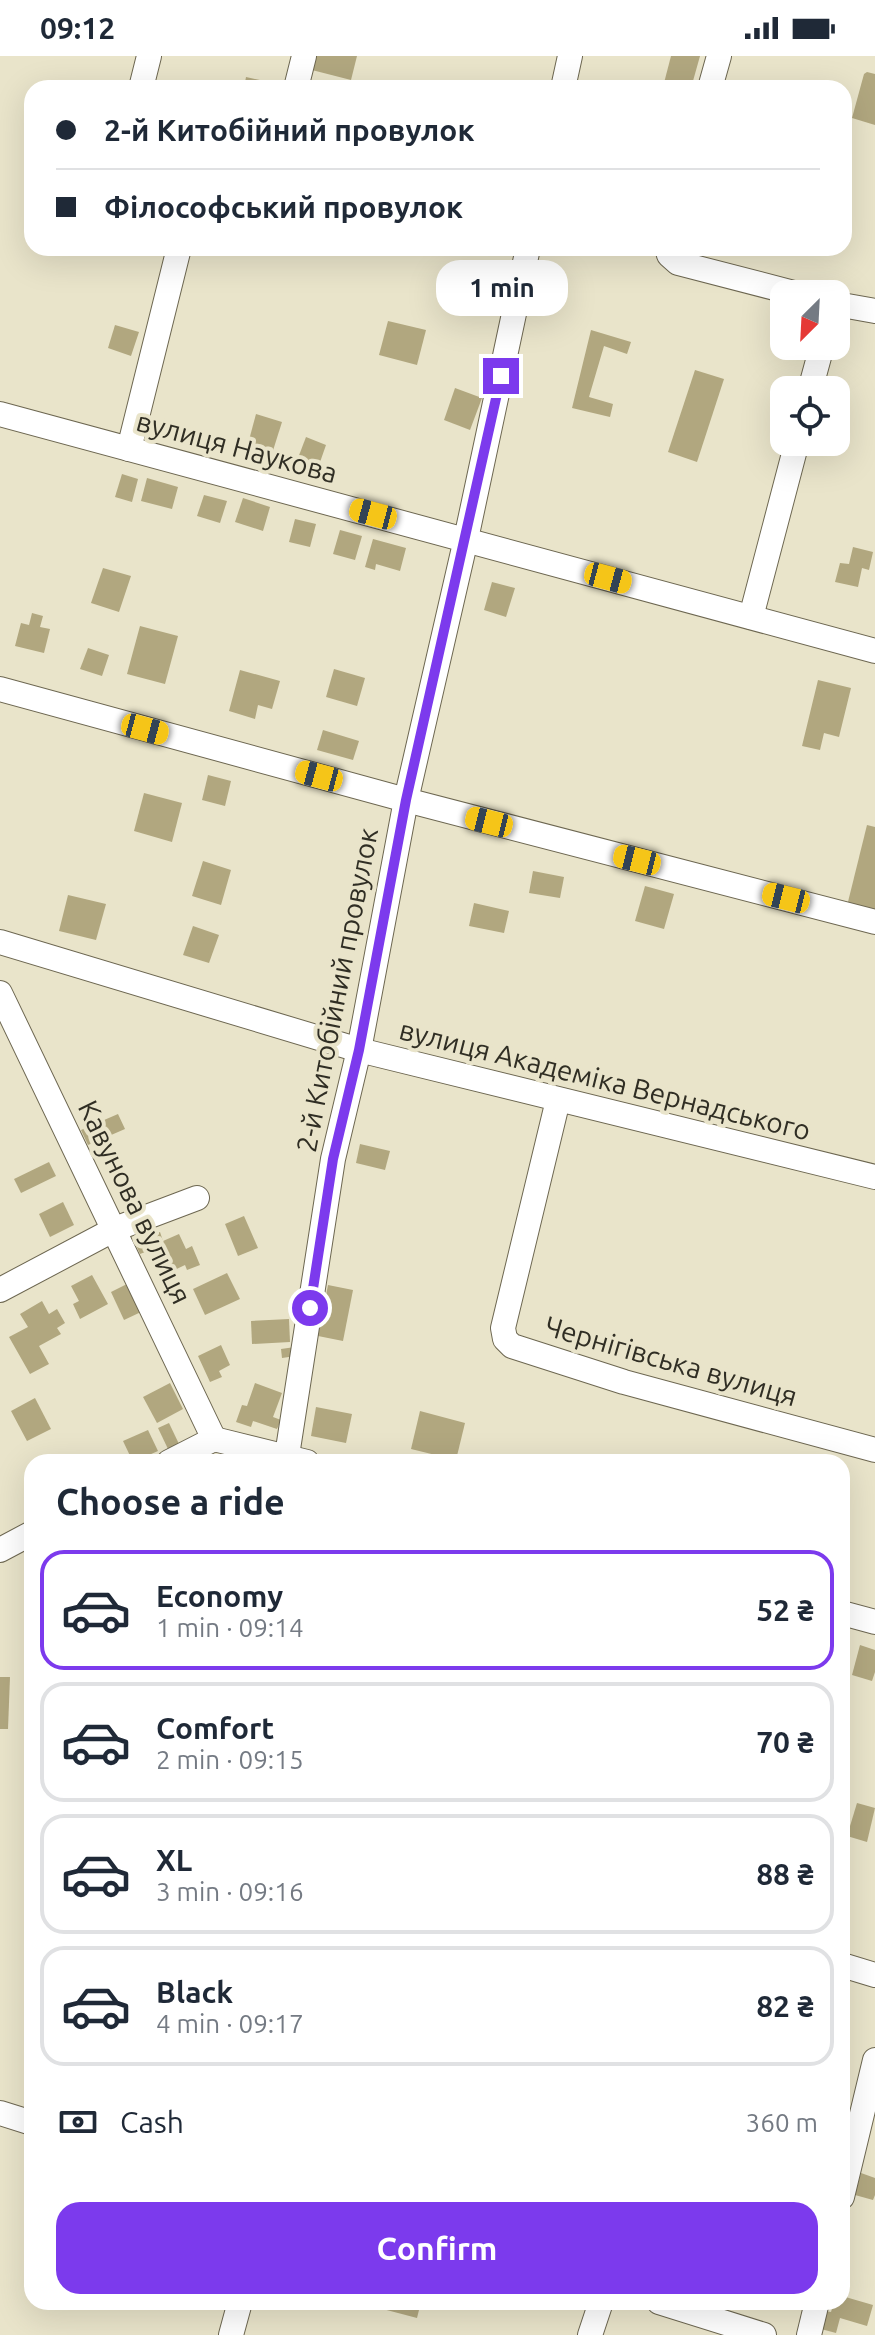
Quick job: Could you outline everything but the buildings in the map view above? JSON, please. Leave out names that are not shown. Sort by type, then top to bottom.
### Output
[{"type":"street","points":[[143,80],[149,56]]},
{"type":"street","points":[[298,80],[304,56]]},
{"type":"street","points":[[565,80],[570,56]]},
{"type":"street","points":[[712,80],[719,56]]},
{"type":"street","points":[[129,449],[177,256]]},
{"type":"street","name":"2-й Китобійний провулок","points":[[295,1454],[333,1159],[359,1050],[406,800],[526,256]]},
{"type":"street","points":[[670,256],[678,263],[770,287]]},
{"type":"street","points":[[850,307],[875,311]]},
{"type":"street","name":"вулиця Наукова","points":[[0,414],[875,651]]},
{"type":"street","points":[[751,617],[793,456]]},
{"type":"street","points":[[0,689],[406,800],[875,922]]},
{"type":"street","name":"вулиця Академіка Вернадського","points":[[0,942],[359,1050],[875,1177]]},
{"type":"street","name":"Кавунова вулиця","points":[[0,993],[214,1439]]},
{"type":"street","name":"Чернігівська вулиця","points":[[558,1100],[503,1328],[508,1343],[624,1382],[875,1450]]},
{"type":"street","points":[[0,1290],[115,1229],[197,1198]]},
{"type":"street","points":[[185,1454],[214,1439],[271,1454]]},
{"type":"street","points":[[0,1550],[24,1537]]},
{"type":"street","points":[[850,1615],[875,1622]]},
{"type":"street","points":[[850,1967],[875,1975]]},
{"type":"street","points":[[850,2164],[875,2060]]},
{"type":"street","points":[[0,2113],[24,2120]]},
{"type":"street","points":[[231,2335],[238,2310]]},
{"type":"street","points":[[590,2335],[598,2310]]},
{"type":"street","points":[[684,2310],[764,2335]]},
{"type":"street","points":[[809,2335],[815,2310]]},
{"type":"route","points":[[310,1308],[333,1159],[359,1050],[406,800],[501,376]]}]
